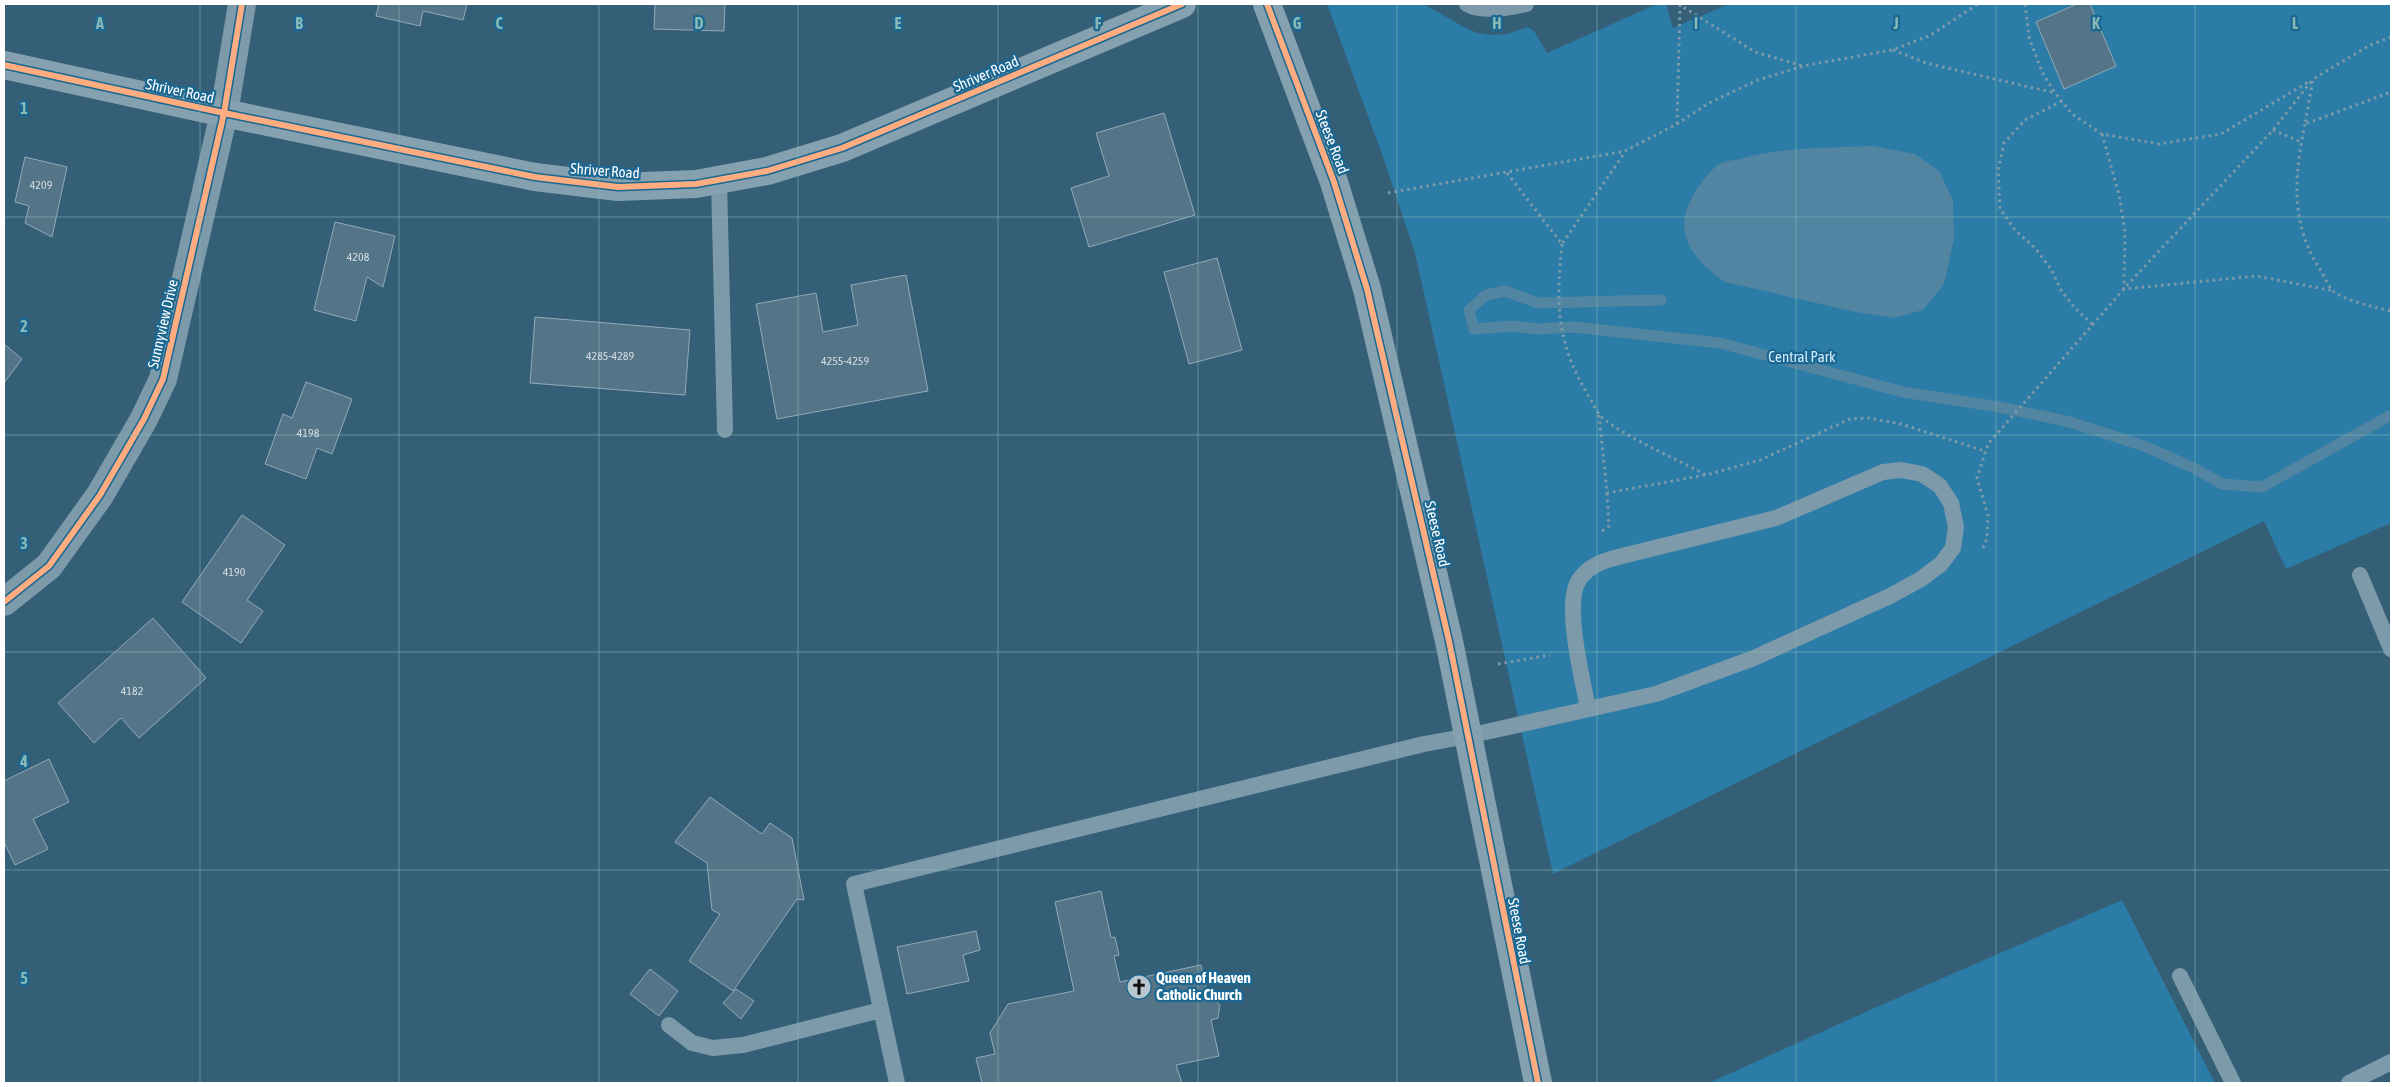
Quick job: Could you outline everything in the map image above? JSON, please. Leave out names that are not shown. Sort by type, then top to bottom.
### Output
[{"type":"street","name":"Sunnyview Drive","points":[[4,602],[49,566],[100,495],[144,419],[163,379],[224,113],[242,4]]},
{"type":"street","name":"Shriver Road","points":[[4,65],[224,113],[536,177],[618,187],[696,184],[767,172],[842,148],[1182,4]]},
{"type":"street","name":"Steese Road","points":[[1266,4],[1334,182],[1367,289],[1449,641],[1538,1083]]},
{"type":"lane","points":[[1467,4],[1475,9],[1514,7],[1526,4]]},
{"type":"lane","points":[[719,180],[725,430]]},
{"type":"lane","points":[[897,1083],[854,884],[1424,744],[1468,736],[1656,694],[1754,658],[1890,596],[1913,584],[1941,564],[1953,548],[1956,527],[1950,503],[1940,486],[1922,474],[1902,470],[1884,472],[1776,518],[1604,561],[1588,569],[1578,581],[1573,598],[1573,622],[1588,709]]},
{"type":"lane","points":[[2360,575],[2391,649]]},
{"type":"lane","points":[[2180,976],[2233,1083]]},
{"type":"lane","points":[[669,1025],[692,1043],[714,1048],[743,1045],[881,1010]]},
{"type":"lane","points":[[2349,1083],[2391,1062]]},
{"type":"path","points":[[1680,4],[1755,52],[1803,66]]},
{"type":"path","points":[[1678,124],[1680,4]]},
{"type":"path","points":[[1388,193],[1625,151],[1678,124],[1710,103],[1758,80],[1803,66],[1892,50],[1929,36],[1978,4]]},
{"type":"path","points":[[2025,4],[2029,37],[2042,72],[2055,93],[2072,114],[2102,134],[2159,144],[2221,134],[2370,45],[2391,37]]},
{"type":"path","points":[[1892,50],[1926,63],[2055,93]]},
{"type":"path","points":[[2313,79],[2297,162],[2299,223],[2311,256],[2334,291]]},
{"type":"path","points":[[2002,428],[2124,289],[2273,130],[2313,79]]},
{"type":"path","points":[[2305,124],[2391,92]]},
{"type":"path","points":[[2062,101],[2025,120],[2004,143],[1998,170],[2000,210],[2014,230],[2035,248],[2051,269],[2062,292],[2075,308],[2093,324]]},
{"type":"path","points":[[2273,130],[2301,142]]},
{"type":"path","points":[[2102,134],[2119,195],[2125,232],[2124,289]]},
{"type":"path","points":[[1625,151],[1562,244],[1559,276],[1559,319],[1566,350],[1578,378],[1603,419],[1706,474]]},
{"type":"path","points":[[1507,172],[1562,244]]},
{"type":"path","points":[[2124,289],[2257,276],[2334,291],[2364,304],[2391,311]]},
{"type":"path","points":[[1599,413],[1606,493],[1706,474],[1760,460],[1850,419],[1868,418],[1901,424],[1985,451]]},
{"type":"green space","name":"Central Park","points":[[1327,4],[1424,4],[1477,33],[1491,35],[1507,34],[1528,27],[1534,31],[1547,53],[1657,4],[1666,4],[1673,28],[1729,4],[2391,4],[2391,523],[2286,569],[2264,521],[1553,874],[1415,253],[1383,157]]},
{"type":"green space","points":[[2122,900],[2215,1083],[1874,1083],[1872,1081],[1867,1083],[1709,1083],[1872,1009]]},
{"type":"shaded area","points":[[1872,146],[1915,154],[1939,171],[1953,200],[1954,239],[1944,284],[1923,310],[1894,318],[1856,312],[1725,282],[1708,269],[1693,253],[1685,234],[1686,212],[1695,192],[1705,178],[1721,163],[1789,150]]},
{"type":"building","points":[[379,4],[467,4],[463,20],[423,11],[420,26],[376,16]]},
{"type":"building","points":[[655,4],[725,4],[724,31],[654,29]]},
{"type":"building","points":[[2077,4],[2090,4],[2116,66],[2064,89],[2036,22]]},
{"type":"building","points":[[1164,113],[1195,215],[1089,247],[1071,188],[1109,176],[1096,133]]},
{"type":"building","points":[[25,157],[67,167],[52,237],[25,223],[29,206],[15,202]]},
{"type":"building","points":[[335,222],[395,236],[383,287],[367,277],[356,321],[314,310]]},
{"type":"building","points":[[1217,258],[1242,350],[1189,364],[1164,272]]},
{"type":"building","points":[[906,275],[928,391],[777,419],[756,304],[816,293],[823,332],[858,325],[851,285]]},
{"type":"building","points":[[535,317],[690,330],[685,395],[530,383]]},
{"type":"building","points":[[4,344],[22,359],[4,383]]},
{"type":"building","points":[[306,382],[352,399],[332,454],[317,448],[306,479],[265,464],[283,414],[292,418]]},
{"type":"building","points":[[242,515],[285,545],[247,600],[263,611],[241,643],[182,602]]},
{"type":"building","points":[[153,618],[206,678],[139,738],[121,718],[94,743],[58,703]]},
{"type":"building","points":[[49,759],[69,802],[33,819],[48,849],[15,865],[4,842],[4,781]]},
{"type":"building","points":[[710,797],[762,834],[770,823],[792,838],[804,900],[797,899],[733,991],[689,961],[720,914],[712,910],[707,863],[675,842]]},
{"type":"building","name":"Queen of Heaven Catholic Church","points":[[1101,891],[1111,938],[1115,937],[1119,955],[1114,956],[1120,982],[1201,965],[1207,993],[1220,1005],[1218,1018],[1211,1020],[1219,1056],[1176,1065],[1182,1083],[982,1083],[976,1058],[995,1054],[990,1033],[1008,1004],[1074,991],[1055,902]]},
{"type":"building","points":[[976,931],[980,950],[963,955],[969,981],[907,994],[897,947]]},
{"type":"building","points":[[650,969],[678,991],[659,1016],[630,994]]},
{"type":"building","points":[[736,989],[754,1001],[741,1019],[723,1003]]},
{"type":"waterway","points":[[1661,300],[1538,303],[1505,291],[1486,295],[1469,310],[1474,329],[1512,326],[1538,329],[1574,327],[1720,343],[1903,392],[1999,407],[2070,422],[2144,446],[2196,469],[2222,484],[2262,487],[2391,415]]},
{"type":"cycle path","points":[[4,602],[49,566],[100,495],[144,419],[163,379],[224,113],[242,4]]},
{"type":"cycle path","points":[[4,65],[224,113],[535,177],[618,187],[696,184],[767,171],[842,148],[1182,4]]},
{"type":"cycle path","points":[[1267,4],[1334,182],[1367,289],[1449,641],[1538,1083]]},
{"type":"place","name":"Queen of Heaven Catholic Church","points":[[1139,987]]}]
